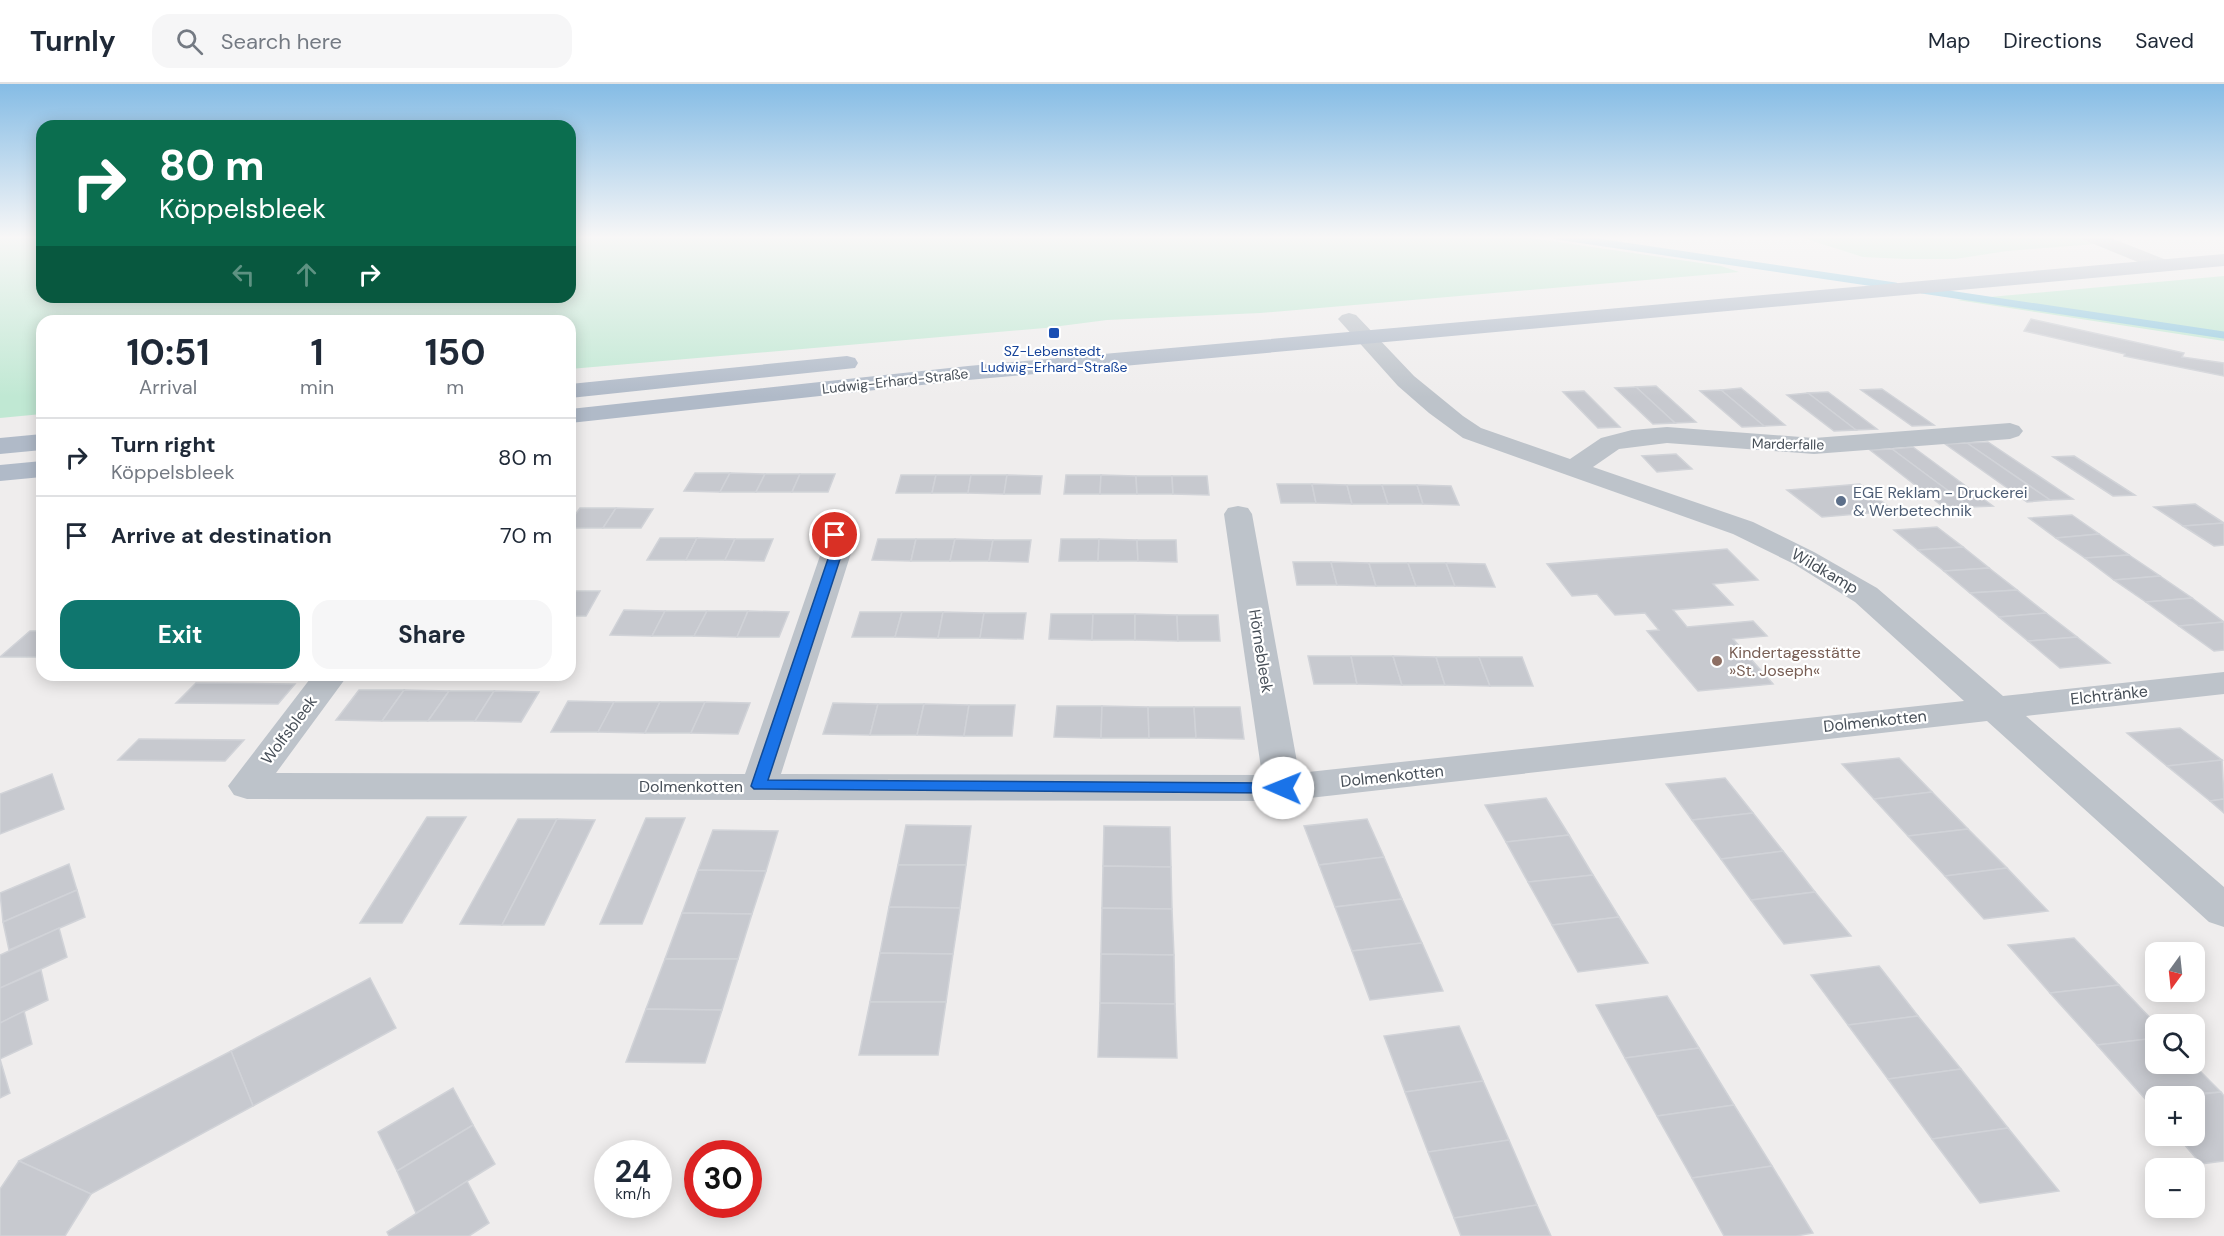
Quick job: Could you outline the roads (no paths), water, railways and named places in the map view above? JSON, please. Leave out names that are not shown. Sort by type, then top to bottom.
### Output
[{"type":"main road","name":"Ludwig-Erhard-Straße","points":[[576,415],[1711,290]]},
{"type":"main road","name":"Ludwig-Erhard-Straße","points":[[1083,342],[1356,328],[1888,290]]},
{"type":"main road","name":"Ludwig-Erhard-Straße","points":[[955,353],[1048,345]]},
{"type":"main road","name":"Ludwig-Erhard-Straße","points":[[576,390],[873,361]]},
{"type":"main road","points":[[0,446],[36,443]]},
{"type":"main road","points":[[0,473],[36,470]]},
{"type":"street","name":"Wildkamp","points":[[1356,328],[1388,365],[1438,411],[1472,433],[1743,528],[1804,558],[1866,595],[2224,911]]},
{"type":"street","name":"Marderfalle","points":[[1574,468],[1610,443],[1632,438],[1667,435],[1814,446],[2010,431]]},
{"type":"street","name":"Hörnebleek","points":[[1238,514],[1283,788]]},
{"type":"street","points":[[759,786],[837,550],[832,521]]},
{"type":"street","name":"Wolfsbleek","points":[[247,786],[326,681]]},
{"type":"street","name":"Elchtränke","points":[[1995,708],[2224,683]]},
{"type":"street","name":"Dolmenkotten","points":[[247,786],[1283,788],[1995,708]]},
{"type":"waterway","points":[[1922,290],[2224,335]]},
{"type":"place","name":"SZ-Lebenstedt, Ludwig-Erhard-Straße","points":[[1054,333]]},
{"type":"place","name":"EGE Reklam - Druckerei & Werbetechnik","points":[[1841,501]]},
{"type":"place","name":"Kindertagesstätte »St. Joseph«","points":[[1717,661]]}]
